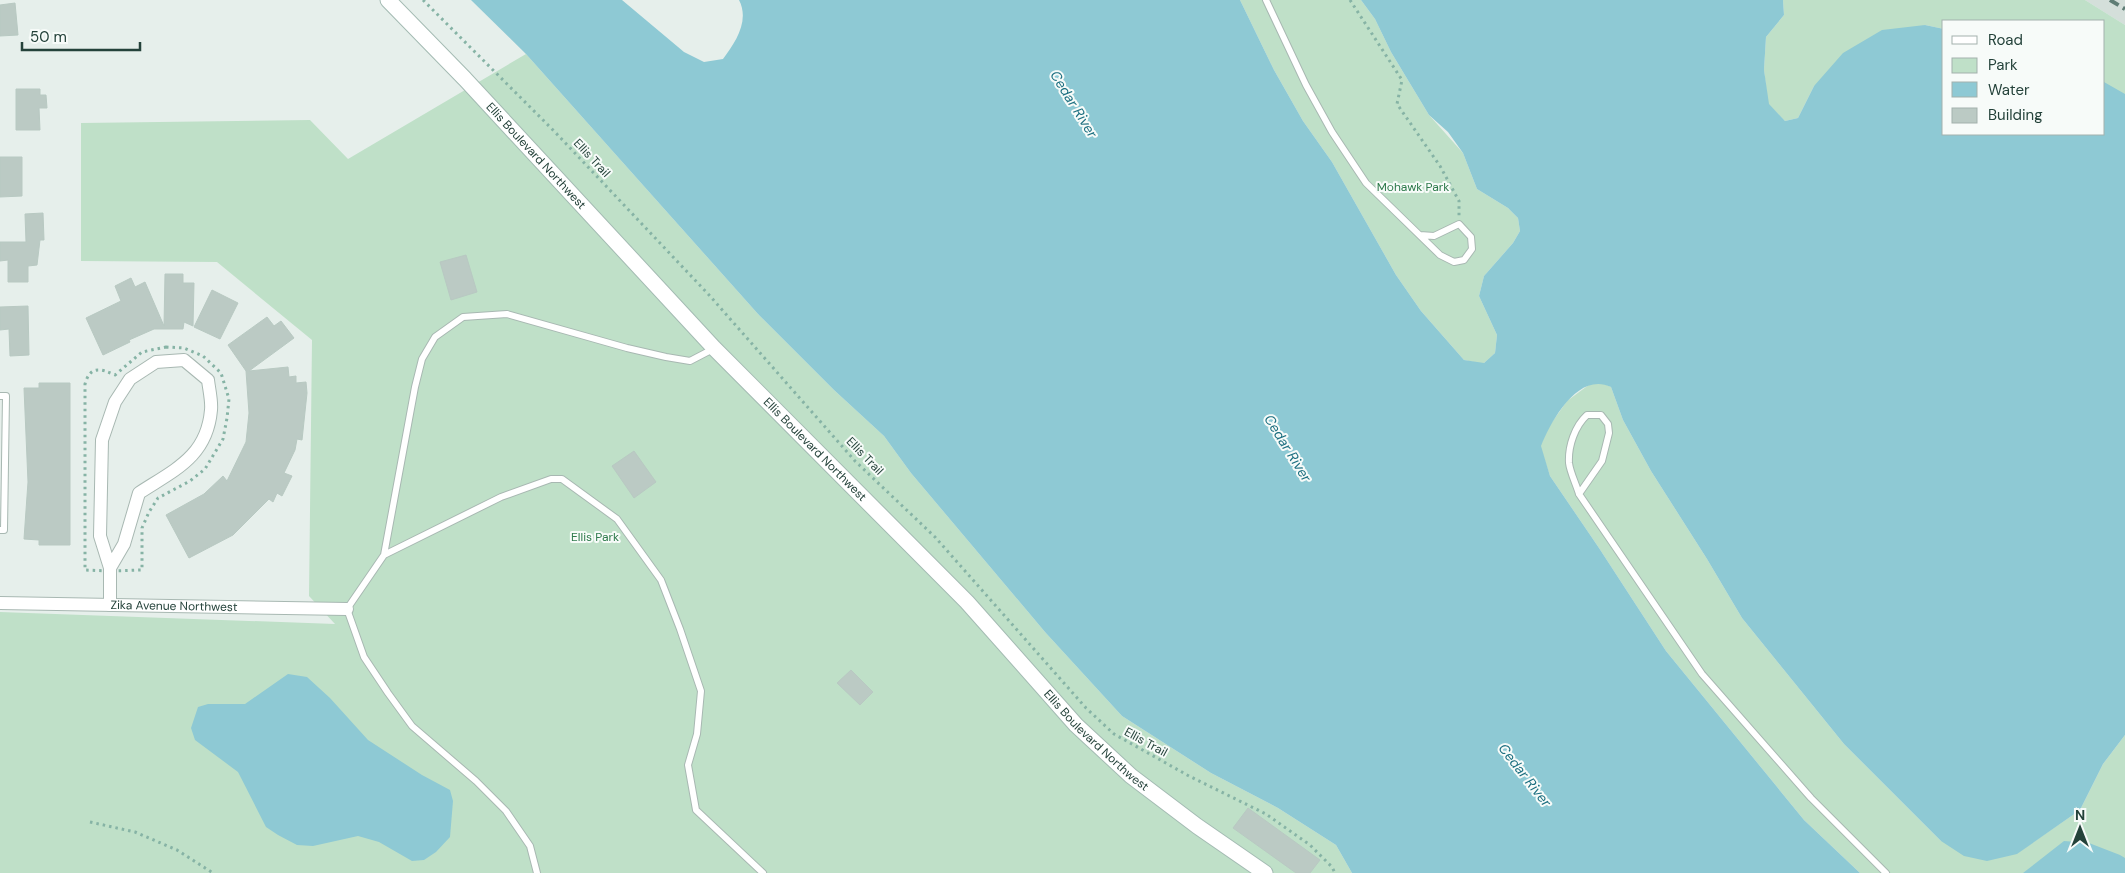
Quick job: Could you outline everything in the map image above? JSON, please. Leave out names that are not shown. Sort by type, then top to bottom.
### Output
[{"type":"street","name":"Ellis Boulevard Northwest","points":[[388,0],[714,348],[967,602],[1076,725],[1131,776],[1197,826],[1265,873]]},
{"type":"street","points":[[110,570],[124,544],[139,493],[190,460],[205,439],[212,409],[208,380],[184,360],[156,362],[130,379],[115,402],[102,440],[100,536],[110,570],[110,605]]},
{"type":"street","name":"Zika Avenue Northwest","points":[[0,603],[347,609]]},
{"type":"lane","points":[[1266,0],[1306,85],[1332,132],[1360,175],[1390,208],[1440,255],[1454,262],[1464,260],[1472,248],[1471,237],[1460,224],[1434,236],[1420,235]]},
{"type":"lane","points":[[537,873],[530,846],[506,811],[476,781],[412,726],[388,693],[364,657],[347,609],[384,555],[415,387],[422,359],[435,337],[463,317],[507,314],[627,348],[690,361],[714,348]]},
{"type":"lane","points":[[0,396],[6,396],[4,530],[0,530]]},
{"type":"lane","points":[[1579,494],[1602,461],[1609,433],[1608,424],[1601,415],[1587,415],[1579,422],[1571,443],[1569,463],[1579,494],[1702,674],[1811,798],[1886,873]]},
{"type":"lane","points":[[384,555],[501,497],[551,479],[562,479],[617,518],[661,580],[701,691],[697,734],[688,765],[696,810],[763,873]]},
{"type":"path","name":"Ellis Trail","points":[[423,0],[554,131],[710,296],[856,461],[935,537],[1047,665],[1093,714],[1114,734],[1189,776],[1266,814],[1310,845],[1332,867],[1335,873]]},
{"type":"path","points":[[1350,0],[1402,80],[1397,104],[1440,166],[1460,201],[1460,224]]},
{"type":"path","points":[[166,348],[184,348],[203,356],[221,374],[229,399],[223,439],[205,469],[190,481],[158,498],[149,512],[142,528],[142,570],[110,570],[85,570],[85,384],[88,376],[94,371],[103,370],[115,375],[142,352],[166,348]]},
{"type":"path","points":[[90,822],[135,832],[178,850],[213,873]]},
{"type":"shaded area","points":[[2085,0],[2125,0],[2125,25]]},
{"type":"green space","name":"Mohawk Park","points":[[1240,0],[1361,0],[1375,19],[1391,52],[1429,115],[1463,153],[1477,189],[1508,208],[1518,218],[1520,231],[1513,243],[1484,276],[1479,296],[1497,335],[1495,353],[1483,364],[1464,360],[1421,311],[1396,275],[1332,162],[1303,121],[1274,70]]},
{"type":"green space","points":[[1783,0],[2085,0],[2125,25],[2125,95],[2105,84],[2105,20],[1942,20],[1942,29],[1925,25],[1814,86],[1798,118],[1785,121],[1768,104],[1764,70],[1766,37],[1784,15]]},
{"type":"green space","name":"Ellis Park","points":[[526,54],[758,314],[834,390],[884,436],[911,473],[1045,632],[1122,716],[1211,773],[1278,808],[1336,845],[1352,873],[0,873],[0,612],[335,624],[309,596],[312,340],[217,262],[81,261],[81,123],[310,120],[348,159]]},
{"type":"green space","points":[[1603,383],[1611,387],[1623,420],[1651,471],[1742,618],[1844,744],[1941,841],[2016,854],[2080,810],[2103,764],[2125,735],[2125,873],[1860,873],[1804,820],[1666,651],[1550,476],[1540,446],[1550,425],[1567,401],[1590,384]]},
{"type":"water","name":"Cedar River","points":[[471,0],[622,0],[684,52],[704,62],[723,59],[736,39],[743,16],[739,0],[1240,0],[1274,70],[1303,121],[1332,162],[1396,275],[1421,311],[1464,360],[1484,363],[1495,353],[1497,335],[1479,296],[1484,276],[1513,243],[1520,231],[1518,218],[1508,208],[1477,189],[1463,153],[1448,132],[1429,115],[1391,52],[1375,19],[1361,0],[1783,0],[1784,15],[1766,37],[1764,70],[1769,104],[1785,121],[1798,118],[1814,86],[1843,53],[1882,30],[1925,25],[1942,29],[1942,135],[2105,135],[2105,83],[2125,94],[2125,735],[2103,764],[2080,810],[2017,854],[1987,861],[1964,856],[1941,841],[1844,744],[1742,618],[1651,471],[1623,420],[1611,387],[1599,384],[1588,386],[1577,392],[1567,401],[1552,424],[1541,446],[1550,476],[1666,651],[1804,820],[1860,873],[1352,873],[1336,845],[1278,808],[1211,773],[1122,716],[1045,632],[911,473],[884,436],[834,390],[758,314],[526,54]]},
{"type":"water","points":[[288,674],[307,677],[330,698],[368,740],[422,775],[450,790],[453,801],[450,837],[436,852],[424,860],[412,861],[379,842],[358,836],[313,846],[297,845],[266,827],[238,772],[195,740],[191,728],[198,707],[208,704],[245,704]]},
{"type":"water","points":[[2064,841],[2089,843],[2120,855],[2125,858],[2125,873],[2023,873]]},
{"type":"building","points":[[15,3],[18,35],[0,36],[0,5]]},
{"type":"building","points":[[16,89],[40,89],[40,95],[46,95],[47,108],[39,108],[40,130],[16,130]]},
{"type":"building","points":[[0,157],[22,157],[22,196],[0,197]]},
{"type":"building","points":[[43,213],[44,240],[40,240],[37,265],[28,266],[28,282],[8,282],[8,260],[0,261],[0,242],[26,242],[25,214]]},
{"type":"building","points":[[466,255],[477,292],[451,300],[440,262]]},
{"type":"building","points":[[165,274],[183,274],[183,283],[194,283],[193,326],[184,322],[183,329],[154,329],[129,340],[130,342],[103,355],[86,318],[121,301],[115,286],[131,278],[135,287],[145,282],[164,326]]},
{"type":"building","points":[[212,290],[238,303],[220,339],[194,327]]},
{"type":"building","points":[[28,306],[29,355],[10,356],[9,329],[0,330],[0,307]]},
{"type":"building","points":[[267,317],[274,326],[281,321],[294,338],[249,371],[288,367],[289,377],[296,376],[296,383],[306,382],[307,393],[302,440],[297,439],[295,450],[284,473],[292,476],[282,496],[277,493],[273,502],[269,499],[233,535],[189,558],[166,515],[204,494],[223,476],[227,481],[246,442],[249,413],[246,371],[228,345]]},
{"type":"building","points":[[39,383],[70,383],[70,545],[39,545],[39,540],[24,539],[28,482],[24,388],[39,388]]},
{"type":"building","points":[[634,451],[656,482],[634,498],[612,466]]},
{"type":"building","points":[[851,670],[873,692],[860,705],[837,683]]},
{"type":"building","points":[[1248,808],[1320,860],[1310,873],[1296,873],[1233,828]]},
{"type":"railway","points":[[2110,0],[2125,9]]}]
